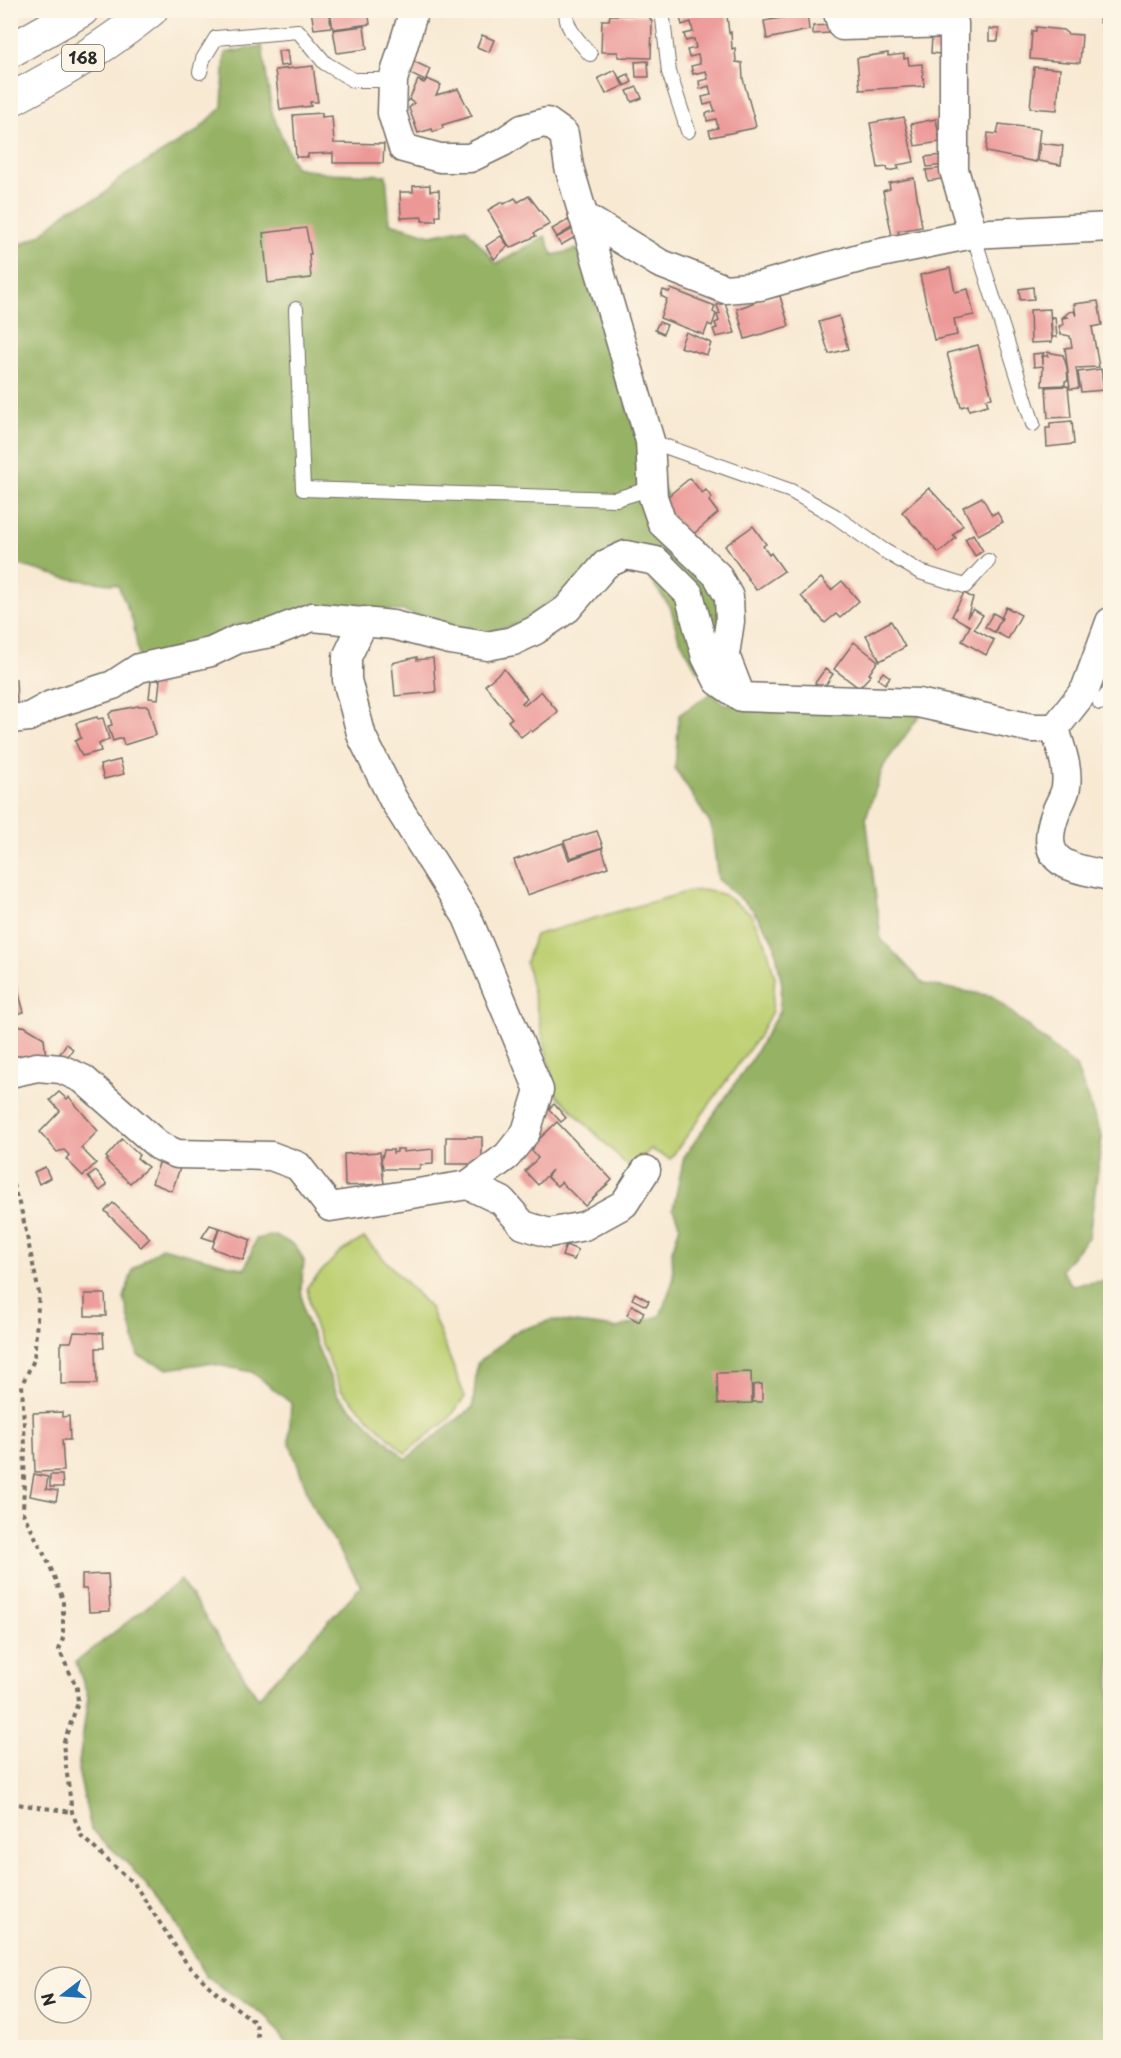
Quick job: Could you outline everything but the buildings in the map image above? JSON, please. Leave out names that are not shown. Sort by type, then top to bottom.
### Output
[{"type":"highway","name":"168","points":[[10,51],[82,10]]},
{"type":"highway","name":"168","points":[[10,100],[42,83],[127,30],[151,10]]},
{"type":"street","points":[[414,10],[393,80],[392,113],[403,147],[420,154],[440,158],[470,158],[503,142],[522,129],[548,122],[564,134],[569,167],[650,441],[652,489],[662,523],[717,575],[729,597],[730,621],[726,655],[741,697]]},
{"type":"street","points":[[837,10],[842,26],[954,23],[954,170],[973,234]]},
{"type":"street","points":[[583,216],[659,263],[725,289],[760,286],[866,256],[973,234],[1110,227]]},
{"type":"street","points":[[10,719],[29,717],[51,705],[113,685],[139,668],[211,652],[238,639],[272,633],[312,617],[393,625],[450,640],[487,646],[513,640],[536,630],[567,609],[606,564],[626,555],[656,561],[689,594],[706,657],[718,681],[741,697],[765,700],[918,703],[1031,728],[1055,728]]},
{"type":"street","points":[[10,1073],[37,1067],[61,1069],[83,1079],[159,1146],[177,1154],[271,1156],[298,1166],[330,1208],[468,1185],[507,1156],[526,1131],[539,1090],[467,917],[393,799],[362,737],[347,680],[347,657],[364,621]]},
{"type":"street","points":[[1055,728],[1085,690],[1110,622]]},
{"type":"street","points":[[1055,728],[1066,769],[1066,788],[1049,836],[1053,852],[1065,866],[1110,876]]},
{"type":"street","points":[[468,1185],[502,1202],[523,1225],[549,1233],[584,1226],[624,1203],[646,1170]]},
{"type":"lane","points":[[567,10],[566,18],[574,37],[590,54]]},
{"type":"lane","points":[[662,10],[669,72],[688,131]]},
{"type":"lane","points":[[200,72],[203,59],[216,38],[298,31],[326,63],[353,80],[393,80]]},
{"type":"lane","points":[[973,234],[1033,424]]},
{"type":"lane","points":[[296,309],[303,489],[616,500],[652,489]]},
{"type":"lane","points":[[650,441],[791,491],[835,516],[883,550],[920,572],[965,586],[987,561]]},
{"type":"lane","points":[[1100,703],[1110,691]]},
{"type":"path","points":[[1098,10],[1110,57]]},
{"type":"path","points":[[10,1176],[22,1212],[39,1293],[34,1360],[21,1384],[25,1447],[23,1514],[50,1566],[63,1600],[63,1638],[59,1650],[77,1688],[78,1702],[63,1744],[72,1812],[82,1837],[135,1885],[187,1964],[213,1990],[256,2023],[260,2048]]},
{"type":"path","points":[[10,1803],[72,1812]]},
{"type":"green space","points":[[262,46],[272,113],[295,167],[325,173],[386,175],[390,223],[431,235],[466,228],[497,264],[545,236],[553,255],[578,249],[640,446],[717,586],[722,633],[698,672],[678,636],[671,608],[630,552],[573,585],[519,624],[475,636],[404,611],[312,608],[271,623],[235,625],[202,643],[139,658],[133,622],[118,585],[65,578],[16,564],[11,565],[11,249],[40,235],[70,209],[101,197],[119,179],[196,132],[222,107],[225,53]]},
{"type":"green space","points":[[713,692],[722,703],[755,710],[921,714],[884,765],[866,817],[881,939],[924,984],[992,996],[1076,1067],[1102,1137],[1089,1236],[1061,1270],[1072,1285],[1110,1280],[1110,2047],[288,2047],[269,2019],[206,1977],[170,1915],[130,1866],[91,1829],[78,1770],[88,1697],[76,1662],[181,1580],[258,1698],[361,1586],[312,1505],[289,1441],[291,1403],[252,1372],[208,1363],[168,1369],[138,1356],[124,1298],[133,1269],[162,1247],[245,1269],[256,1239],[275,1235],[296,1246],[304,1261],[301,1288],[304,1315],[338,1396],[406,1459],[473,1407],[477,1364],[515,1332],[551,1320],[617,1328],[660,1316],[673,1281],[672,1250],[680,1226],[673,1209],[684,1157],[750,1062],[779,1012],[782,985],[774,941],[752,909],[718,879],[711,825],[675,768],[679,715]]},
{"type":"green space","points":[[708,890],[724,895],[750,913],[766,944],[775,977],[772,1011],[758,1037],[670,1159],[650,1149],[633,1171],[556,1094],[526,962],[535,935],[690,891]]},
{"type":"green space","points":[[364,1238],[430,1308],[465,1397],[449,1419],[405,1453],[341,1390],[313,1322],[307,1287],[339,1253]]}]
